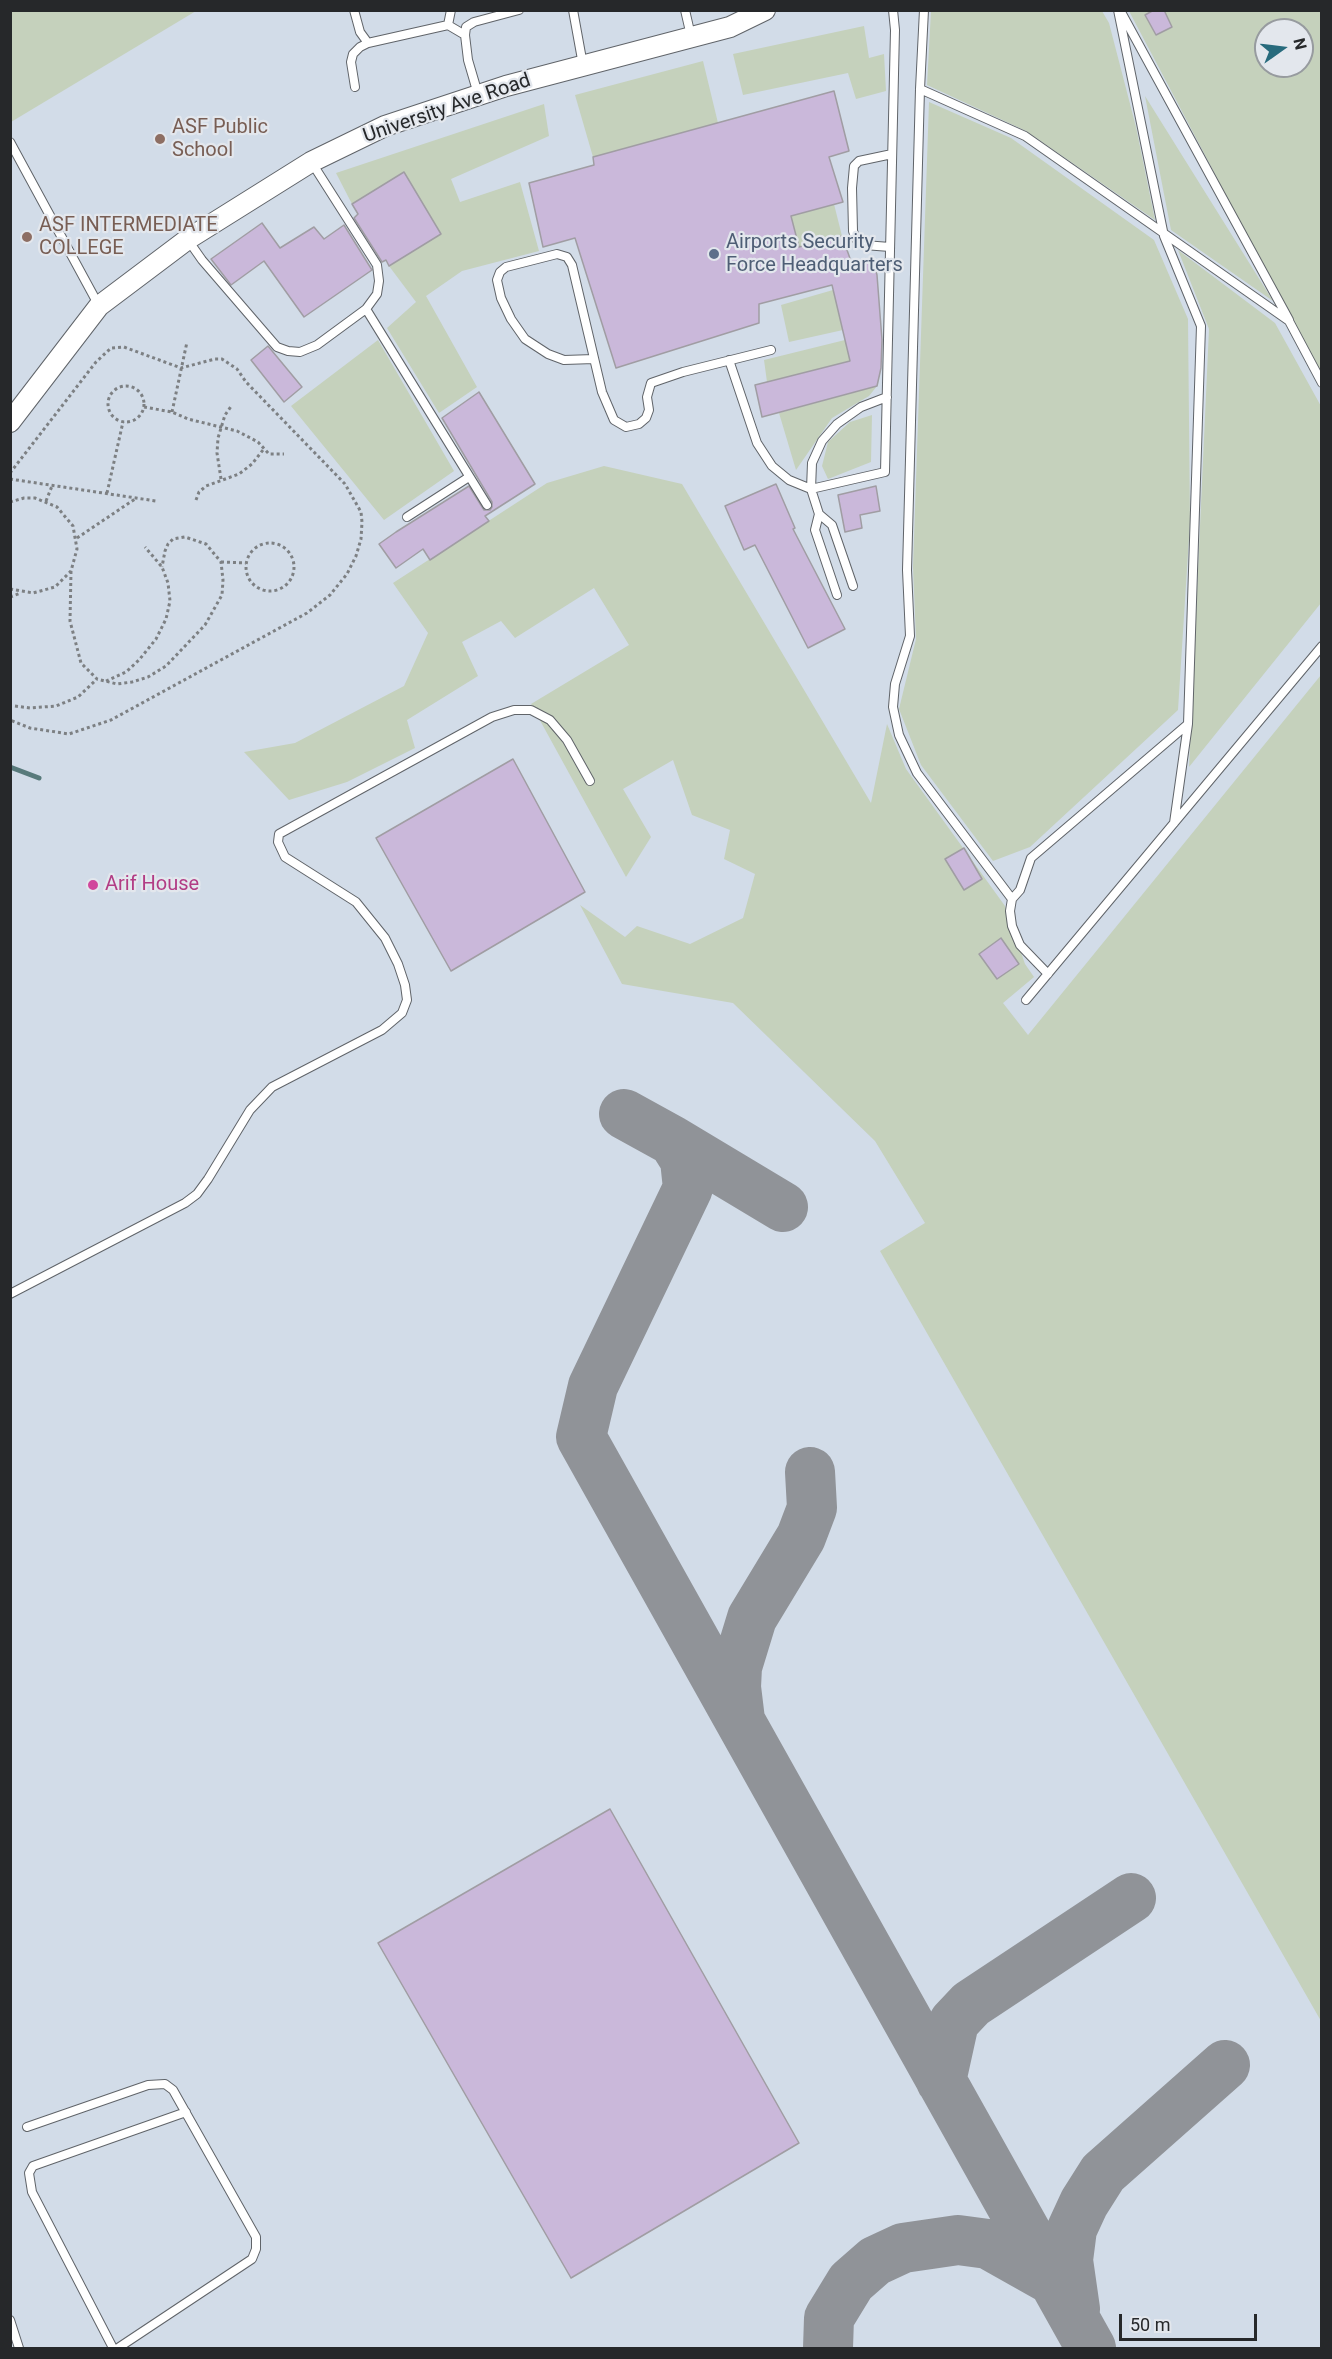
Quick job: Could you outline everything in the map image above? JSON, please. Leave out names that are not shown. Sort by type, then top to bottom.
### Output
[{"type":"street","name":"University Ave Road","points":[[10,422],[99,306],[188,239],[310,162],[385,126],[478,95],[730,27],[765,10]]},
{"type":"lane","points":[[354,10],[360,32],[368,43]]},
{"type":"lane","points":[[448,25],[451,10]]},
{"type":"lane","points":[[478,95],[468,60],[466,27],[474,22],[519,10]]},
{"type":"lane","points":[[573,10],[584,66]]},
{"type":"lane","points":[[685,10],[692,38]]},
{"type":"lane","points":[[729,360],[758,443],[772,466],[789,480],[811,489],[885,472],[895,30],[893,10]]},
{"type":"lane","points":[[924,10],[907,570],[910,636],[895,684],[893,707],[899,735],[917,773],[1012,899]]},
{"type":"lane","points":[[1119,10],[1164,236],[1201,326],[1188,724],[1174,824]]},
{"type":"lane","points":[[1119,10],[1322,383]]},
{"type":"lane","points":[[355,87],[351,62],[360,47],[368,43],[448,25],[465,35]]},
{"type":"lane","points":[[920,88],[1025,136],[1164,236],[1289,321]]},
{"type":"lane","points":[[10,142],[99,306]]},
{"type":"lane","points":[[890,247],[864,245],[856,239],[853,231],[852,188],[854,166],[859,161],[892,154]]},
{"type":"lane","points":[[188,239],[202,260],[277,347],[300,352],[317,345],[366,309],[377,294],[379,281],[377,265],[310,162]]},
{"type":"lane","points":[[594,359],[564,360],[548,354],[525,339],[511,319],[501,298],[497,280],[500,272],[506,267],[557,254],[567,257],[572,265],[609,411],[614,420],[626,427],[639,424],[646,418],[649,410],[646,397],[651,383],[771,350]]},
{"type":"lane","points":[[366,309],[486,506]]},
{"type":"lane","points":[[837,595],[815,530],[819,514],[811,489],[812,463],[822,441],[851,413],[887,397]]},
{"type":"lane","points":[[407,517],[469,477]]},
{"type":"lane","points":[[819,514],[832,525],[853,586]]},
{"type":"lane","points":[[1026,1000],[1322,646]]},
{"type":"lane","points":[[10,1294],[185,1203],[197,1194],[250,1110],[272,1087],[382,1030],[402,1013],[406,1000],[405,985],[385,938],[356,902],[285,857],[278,842],[279,834],[492,717],[514,710],[531,710],[550,720],[567,740],[590,781]]},
{"type":"lane","points":[[1048,974],[1020,945],[1012,926],[1010,911],[1012,899],[1020,890],[1031,858],[1188,724]]},
{"type":"lane","points":[[27,2127],[156,2083],[165,2084],[173,2090],[256,2236],[256,2249],[252,2259],[118,2349]]},
{"type":"lane","points":[[113,2349],[32,2192],[29,2173],[33,2166],[186,2112]]},
{"type":"lane","points":[[10,2320],[19,2349]]},
{"type":"path","points":[[172,412],[187,342]]},
{"type":"path","points":[[10,473],[89,371],[111,348],[124,347],[181,368],[215,359],[230,363],[345,483],[361,512],[361,539],[347,574],[330,595],[307,613],[111,720],[69,734],[30,728],[10,720]]},
{"type":"path","points":[[130,386],[141,394],[144,407],[136,419],[123,422],[111,414],[109,407],[111,393],[116,388],[130,386]]},
{"type":"path","points":[[221,479],[217,453],[221,427],[232,405]]},
{"type":"path","points":[[144,407],[172,412],[188,419],[237,431],[258,442],[263,450],[269,453],[284,454]]},
{"type":"path","points":[[106,494],[123,422]]},
{"type":"path","points":[[196,500],[206,486],[239,474],[252,464],[263,450]]},
{"type":"path","points":[[10,480],[156,501]]},
{"type":"path","points":[[46,501],[52,486]]},
{"type":"path","points":[[10,502],[24,498],[46,501],[66,515],[73,526],[77,538],[77,549],[71,571],[70,621],[81,663],[97,679],[104,682],[132,682],[148,677],[166,666],[205,625],[222,595],[221,562],[206,544],[185,537],[173,539],[168,544],[162,567]]},
{"type":"path","points":[[77,538],[137,498]]},
{"type":"path","points":[[270,543],[286,549],[294,563],[294,572],[285,586],[270,591],[262,590],[249,579],[246,563],[255,549],[270,543]]},
{"type":"path","points":[[104,682],[126,672],[156,639],[166,618],[170,601],[168,583],[162,567],[145,548]]},
{"type":"path","points":[[221,562],[246,563]]},
{"type":"path","points":[[10,589],[22,593],[33,593],[55,587],[71,571]]},
{"type":"path","points":[[10,597],[22,593]]},
{"type":"path","points":[[15,706],[44,708],[66,703],[78,697],[97,679]]},
{"type":"shaded area","points":[[11,11],[1321,11],[1321,2348],[11,2348]]},
{"type":"green space","points":[[11,10],[196,10],[196,11],[11,122]]},
{"type":"green space","points":[[931,11],[1102,11],[1109,23],[1136,127],[1155,220],[1026,131],[927,85]]},
{"type":"green space","points":[[1129,11],[1321,11],[1321,375]]},
{"type":"green space","points":[[864,26],[869,58],[884,54],[886,91],[856,99],[848,73],[743,95],[733,54]]},
{"type":"green space","points":[[703,61],[718,123],[593,157],[575,95]]},
{"type":"green space","points":[[1145,96],[1273,301],[1171,230]]},
{"type":"green space","points":[[929,102],[1011,138],[1154,240],[1188,319],[1190,522],[1178,710],[1030,847],[993,861],[921,765],[899,709],[916,639],[913,567]]},
{"type":"green space","points":[[544,104],[549,136],[451,179],[460,202],[520,182],[539,251],[462,271],[426,296],[477,387],[439,413],[387,328],[416,302],[389,266],[441,234],[404,172],[352,204],[336,173]]},
{"type":"green space","points":[[834,204],[842,236],[799,247],[791,216]]},
{"type":"green space","points":[[1178,250],[1275,323],[1322,408],[1321,603],[1189,767],[1209,329]]},
{"type":"green space","points":[[833,290],[843,330],[789,342],[781,305]]},
{"type":"green space","points":[[378,340],[454,471],[384,520],[291,406]]},
{"type":"green space","points":[[845,340],[850,361],[767,382],[764,360]]},
{"type":"green space","points":[[877,386],[869,396],[832,418],[796,470],[779,413]]},
{"type":"green space","points":[[872,415],[871,462],[828,479],[822,466],[828,442],[850,422]]},
{"type":"green space","points":[[604,466],[682,484],[871,803],[887,724],[906,769],[1005,906],[1025,964],[1034,977],[1003,1003],[1028,1035],[1321,675],[1321,2021],[880,1251],[925,1223],[875,1141],[733,1003],[622,984],[580,905],[625,937],[637,926],[690,944],[743,918],[755,874],[724,859],[730,830],[692,815],[673,760],[623,789],[651,837],[626,877],[531,704],[629,645],[594,588],[515,638],[501,621],[462,642],[478,676],[407,720],[415,748],[347,782],[289,800],[244,752],[295,743],[404,686],[428,633],[393,583],[547,483]]},
{"type":"building","points":[[1154,10],[1164,10],[1172,27],[1156,35],[1145,15]]},
{"type":"building","name":"Airports Security Force Headquarters","points":[[834,91],[849,151],[829,157],[843,202],[791,216],[799,247],[842,236],[852,264],[873,260],[877,275],[882,340],[881,368],[877,386],[762,417],[755,385],[850,361],[832,285],[759,304],[759,323],[616,368],[575,238],[543,247],[529,183],[594,165],[593,157]]},
{"type":"building","points":[[404,172],[441,234],[389,266],[386,260],[382,262],[354,218],[358,214],[352,204]]},
{"type":"building","points":[[262,223],[280,248],[314,227],[324,239],[344,225],[372,270],[304,317],[264,261],[231,285],[211,259]]},
{"type":"building","points":[[268,346],[302,387],[284,402],[251,360]]},
{"type":"building","points":[[479,392],[535,484],[485,516],[489,521],[430,560],[423,549],[396,568],[379,544],[396,532],[469,486],[484,510],[490,510],[492,507],[492,502],[442,418]]},
{"type":"building","points":[[776,484],[795,528],[793,529],[845,629],[808,648],[755,545],[744,550],[725,506]]},
{"type":"building","points":[[876,486],[880,511],[860,515],[862,528],[845,532],[838,495]]},
{"type":"building","points":[[513,759],[585,892],[451,971],[376,838]]},
{"type":"building","points":[[964,848],[982,879],[964,890],[945,859]]},
{"type":"building","points":[[1001,938],[1019,964],[997,979],[979,954]]},
{"type":"building","points":[[610,1809],[799,2143],[571,2278],[378,1943]]},
{"type":"waterway","points":[[10,767],[39,778]]},
{"type":"taxiway","points":[[624,1114],[673,1141],[685,1160],[688,1188],[593,1386],[581,1437],[1091,2348]]},
{"type":"taxiway","points":[[673,1141],[783,1207]]},
{"type":"taxiway","points":[[740,1720],[736,1687],[737,1667],[752,1618],[801,1537],[812,1508],[810,1472]]},
{"type":"taxiway","points":[[941,2081],[954,2022],[971,2004],[1131,1898]]},
{"type":"taxiway","points":[[1075,2309],[1068,2260],[1072,2229],[1084,2203],[1103,2173],[1225,2065]]},
{"type":"taxiway","points":[[828,2348],[829,2318],[851,2282],[875,2261],[903,2248],[958,2240],[988,2244],[1052,2280]]},
{"type":"place","name":"ASF Public School","points":[[160,139]]},
{"type":"place","name":"ASF INTERMEDIATE COLLEGE","points":[[27,237]]},
{"type":"place","name":"Airports Security Force Headquarters","points":[[714,254]]},
{"type":"place","name":"Arif House","points":[[93,885]]}]
